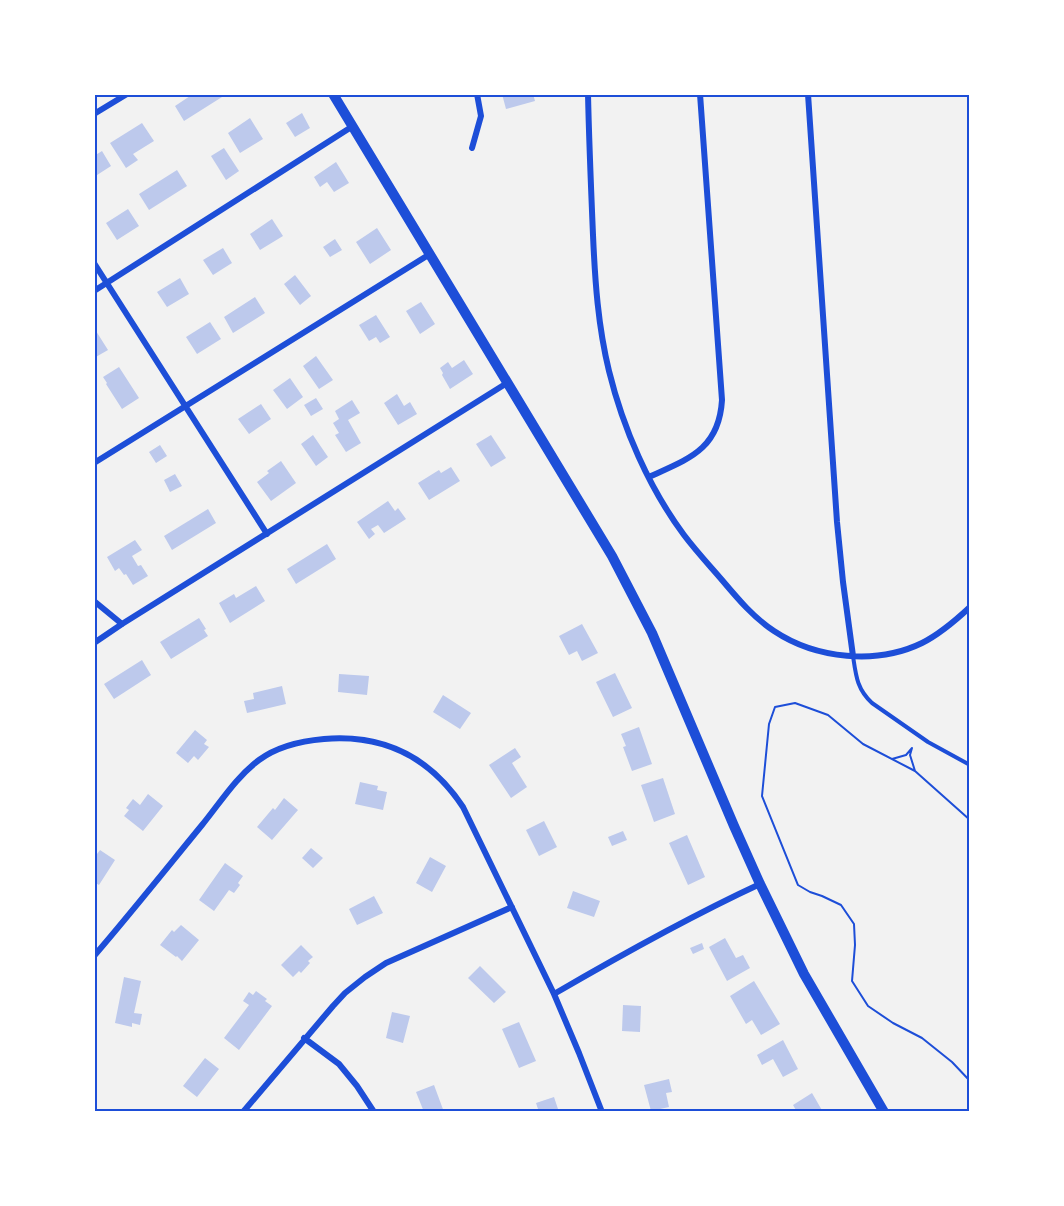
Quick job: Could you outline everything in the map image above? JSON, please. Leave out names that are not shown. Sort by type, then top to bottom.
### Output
[{"type":"street","points":[[94,114],[127,94]]},
{"type":"street","points":[[333,94],[612,556],[652,633],[760,884],[804,974],[884,1112]]},
{"type":"street","points":[[472,148],[481,116],[477,94]]},
{"type":"street","points":[[588,94],[596,288],[609,371],[638,456],[683,534],[754,615],[775,632],[820,651],[853,656],[892,653],[921,644],[946,628],[969,608]]},
{"type":"street","points":[[649,477],[692,457],[702,448],[712,435],[721,412],[700,94]]},
{"type":"street","points":[[808,94],[837,522],[853,656]]},
{"type":"street","points":[[94,291],[353,126]]},
{"type":"street","points":[[94,463],[431,254]]},
{"type":"street","points":[[94,263],[267,534]]},
{"type":"street","points":[[94,643],[507,383]]},
{"type":"street","points":[[94,601],[122,624]]},
{"type":"street","points":[[94,956],[247,771],[260,760],[274,751],[307,740],[350,739],[393,747],[430,768],[454,793],[463,807],[554,994],[602,1112]]},
{"type":"street","points":[[554,994],[716,904],[760,884]]},
{"type":"street","points":[[243,1112],[304,1038],[345,993],[365,977],[445,936],[512,906]]},
{"type":"street","points":[[304,1038],[339,1064],[374,1112]]},
{"type":"lane","points":[[853,656],[859,686],[864,696],[928,742],[969,765]]},
{"type":"path","points":[[969,820],[915,771],[863,744],[828,715],[795,703],[775,707],[769,724],[762,796],[798,885],[841,904],[854,924],[852,981],[868,1006],[893,1023],[922,1038],[952,1062],[969,1082]]},
{"type":"path","points":[[892,759],[906,754],[912,748],[910,755],[915,771]]},
{"type":"building","points":[[193,94],[220,94],[222,97],[184,121],[175,106]]},
{"type":"building","points":[[502,94],[533,94],[535,101],[506,109]]},
{"type":"building","points":[[302,113],[310,128],[295,137],[286,123]]},
{"type":"building","points":[[250,118],[263,139],[240,153],[228,133]]},
{"type":"building","points":[[142,123],[154,141],[133,154],[138,160],[126,168],[110,143]]},
{"type":"building","points":[[224,148],[239,171],[226,180],[211,156]]},
{"type":"building","points":[[102,151],[111,166],[94,177],[94,156]]},
{"type":"building","points":[[336,162],[349,183],[334,192],[327,182],[320,187],[314,177]]},
{"type":"building","points":[[177,170],[187,186],[149,210],[139,194]]},
{"type":"building","points":[[128,209],[139,226],[117,240],[106,223]]},
{"type":"building","points":[[272,219],[283,236],[260,250],[250,234]]},
{"type":"building","points":[[377,228],[391,250],[370,264],[356,242]]},
{"type":"building","points":[[335,239],[342,250],[330,257],[323,247]]},
{"type":"building","points":[[223,248],[232,263],[213,275],[203,260]]},
{"type":"building","points":[[295,275],[311,296],[300,305],[284,284]]},
{"type":"building","points":[[180,278],[189,294],[167,307],[157,292]]},
{"type":"building","points":[[255,297],[265,313],[233,333],[224,317]]},
{"type":"building","points":[[421,302],[435,324],[420,334],[406,311]]},
{"type":"building","points":[[376,315],[390,337],[380,343],[376,337],[369,341],[359,325]]},
{"type":"building","points":[[210,322],[221,339],[197,354],[186,337]]},
{"type":"building","points":[[96,331],[108,350],[94,358],[94,333]]},
{"type":"building","points":[[316,356],[333,380],[319,389],[303,366]]},
{"type":"building","points":[[464,360],[473,374],[450,389],[440,368],[448,362],[452,368]]},
{"type":"building","points":[[119,367],[139,398],[122,409],[103,377]]},
{"type":"building","points":[[290,378],[303,397],[287,409],[273,390]]},
{"type":"building","points":[[397,394],[404,406],[410,402],[417,414],[398,425],[384,403]]},
{"type":"building","points":[[316,398],[323,409],[311,416],[304,405]]},
{"type":"building","points":[[352,400],[360,413],[348,420],[361,443],[346,452],[335,435],[339,433],[333,423],[339,419],[335,411]]},
{"type":"building","points":[[261,404],[271,419],[249,434],[238,419]]},
{"type":"building","points":[[313,435],[328,457],[316,466],[301,444]]},
{"type":"building","points":[[491,435],[506,458],[491,467],[476,444]]},
{"type":"building","points":[[160,445],[167,456],[156,463],[149,452]]},
{"type":"building","points":[[281,461],[296,483],[271,501],[257,482]]},
{"type":"building","points":[[451,467],[460,481],[429,500],[418,483],[439,470],[441,473]]},
{"type":"building","points":[[175,474],[182,486],[170,492],[164,480]]},
{"type":"building","points":[[388,501],[395,511],[398,508],[406,519],[384,533],[378,525],[371,529],[375,534],[369,539],[357,522]]},
{"type":"building","points":[[208,509],[216,523],[172,550],[164,536]]},
{"type":"building","points":[[135,540],[142,550],[132,556],[148,576],[133,585],[119,568],[115,571],[107,557]]},
{"type":"building","points":[[327,544],[336,559],[296,584],[287,569]]},
{"type":"building","points":[[256,586],[265,601],[230,623],[219,603],[234,594],[236,598]]},
{"type":"building","points":[[199,618],[208,636],[171,659],[160,642]]},
{"type":"building","points":[[582,624],[598,653],[582,661],[577,651],[569,655],[559,636]]},
{"type":"building","points":[[142,660],[151,675],[114,699],[104,684]]},
{"type":"building","points":[[615,673],[632,708],[613,717],[596,682]]},
{"type":"building","points":[[339,674],[369,676],[367,695],[338,692]]},
{"type":"building","points":[[282,686],[286,704],[247,713],[244,701],[254,699],[253,693]]},
{"type":"building","points":[[443,695],[471,713],[460,729],[433,712]]},
{"type":"building","points":[[639,727],[652,764],[632,771],[621,734]]},
{"type":"building","points":[[195,730],[207,740],[204,744],[209,747],[198,760],[194,756],[188,763],[176,753]]},
{"type":"building","points":[[515,748],[521,757],[512,763],[527,787],[511,798],[489,765]]},
{"type":"building","points":[[663,778],[675,814],[654,822],[641,785]]},
{"type":"building","points":[[360,782],[378,786],[377,790],[387,792],[383,810],[355,804]]},
{"type":"building","points":[[148,794],[163,806],[143,831],[124,816],[129,810],[126,808],[133,799],[140,805]]},
{"type":"building","points":[[284,798],[298,810],[272,840],[257,827]]},
{"type":"building","points":[[544,821],[557,847],[539,856],[526,830]]},
{"type":"building","points":[[623,831],[627,840],[612,846],[608,837]]},
{"type":"building","points":[[687,835],[705,877],[688,885],[669,843]]},
{"type":"building","points":[[311,848],[323,858],[313,868],[302,858]]},
{"type":"building","points":[[100,850],[115,860],[99,885],[94,882],[94,858]]},
{"type":"building","points":[[430,857],[446,866],[432,892],[416,883]]},
{"type":"building","points":[[225,863],[243,876],[234,893],[229,890],[214,911],[199,900]]},
{"type":"building","points":[[573,891],[600,901],[594,917],[567,908]]},
{"type":"building","points":[[374,896],[383,913],[357,925],[349,909]]},
{"type":"building","points":[[181,925],[199,940],[182,961],[160,945],[172,930],[174,932]]},
{"type":"building","points":[[725,938],[736,958],[743,955],[750,968],[727,981],[709,947]]},
{"type":"building","points":[[702,943],[704,949],[693,954],[690,948]]},
{"type":"building","points":[[301,945],[313,957],[301,973],[299,971],[293,977],[281,965]]},
{"type":"building","points":[[480,966],[506,992],[494,1003],[468,978]]},
{"type":"building","points":[[124,977],[141,981],[134,1013],[142,1014],[140,1025],[132,1023],[132,1027],[115,1023]]},
{"type":"building","points":[[754,981],[780,1024],[761,1035],[752,1020],[746,1024],[730,996]]},
{"type":"building","points":[[256,991],[272,1006],[239,1050],[224,1038],[249,1005],[243,1001],[249,992],[253,995]]},
{"type":"building","points":[[623,1005],[641,1006],[640,1032],[622,1031]]},
{"type":"building","points":[[392,1012],[410,1016],[403,1043],[386,1038]]},
{"type":"building","points":[[519,1022],[536,1061],[519,1068],[502,1029]]},
{"type":"building","points":[[783,1040],[798,1069],[783,1077],[773,1059],[762,1065],[757,1055]]},
{"type":"building","points":[[205,1058],[219,1069],[197,1097],[183,1086]]},
{"type":"building","points":[[669,1079],[672,1092],[666,1093],[669,1107],[651,1111],[644,1085]]},
{"type":"building","points":[[434,1085],[444,1112],[424,1112],[416,1092]]},
{"type":"building","points":[[812,1093],[823,1112],[797,1112],[793,1105]]},
{"type":"building","points":[[554,1097],[559,1112],[539,1112],[536,1103]]}]
